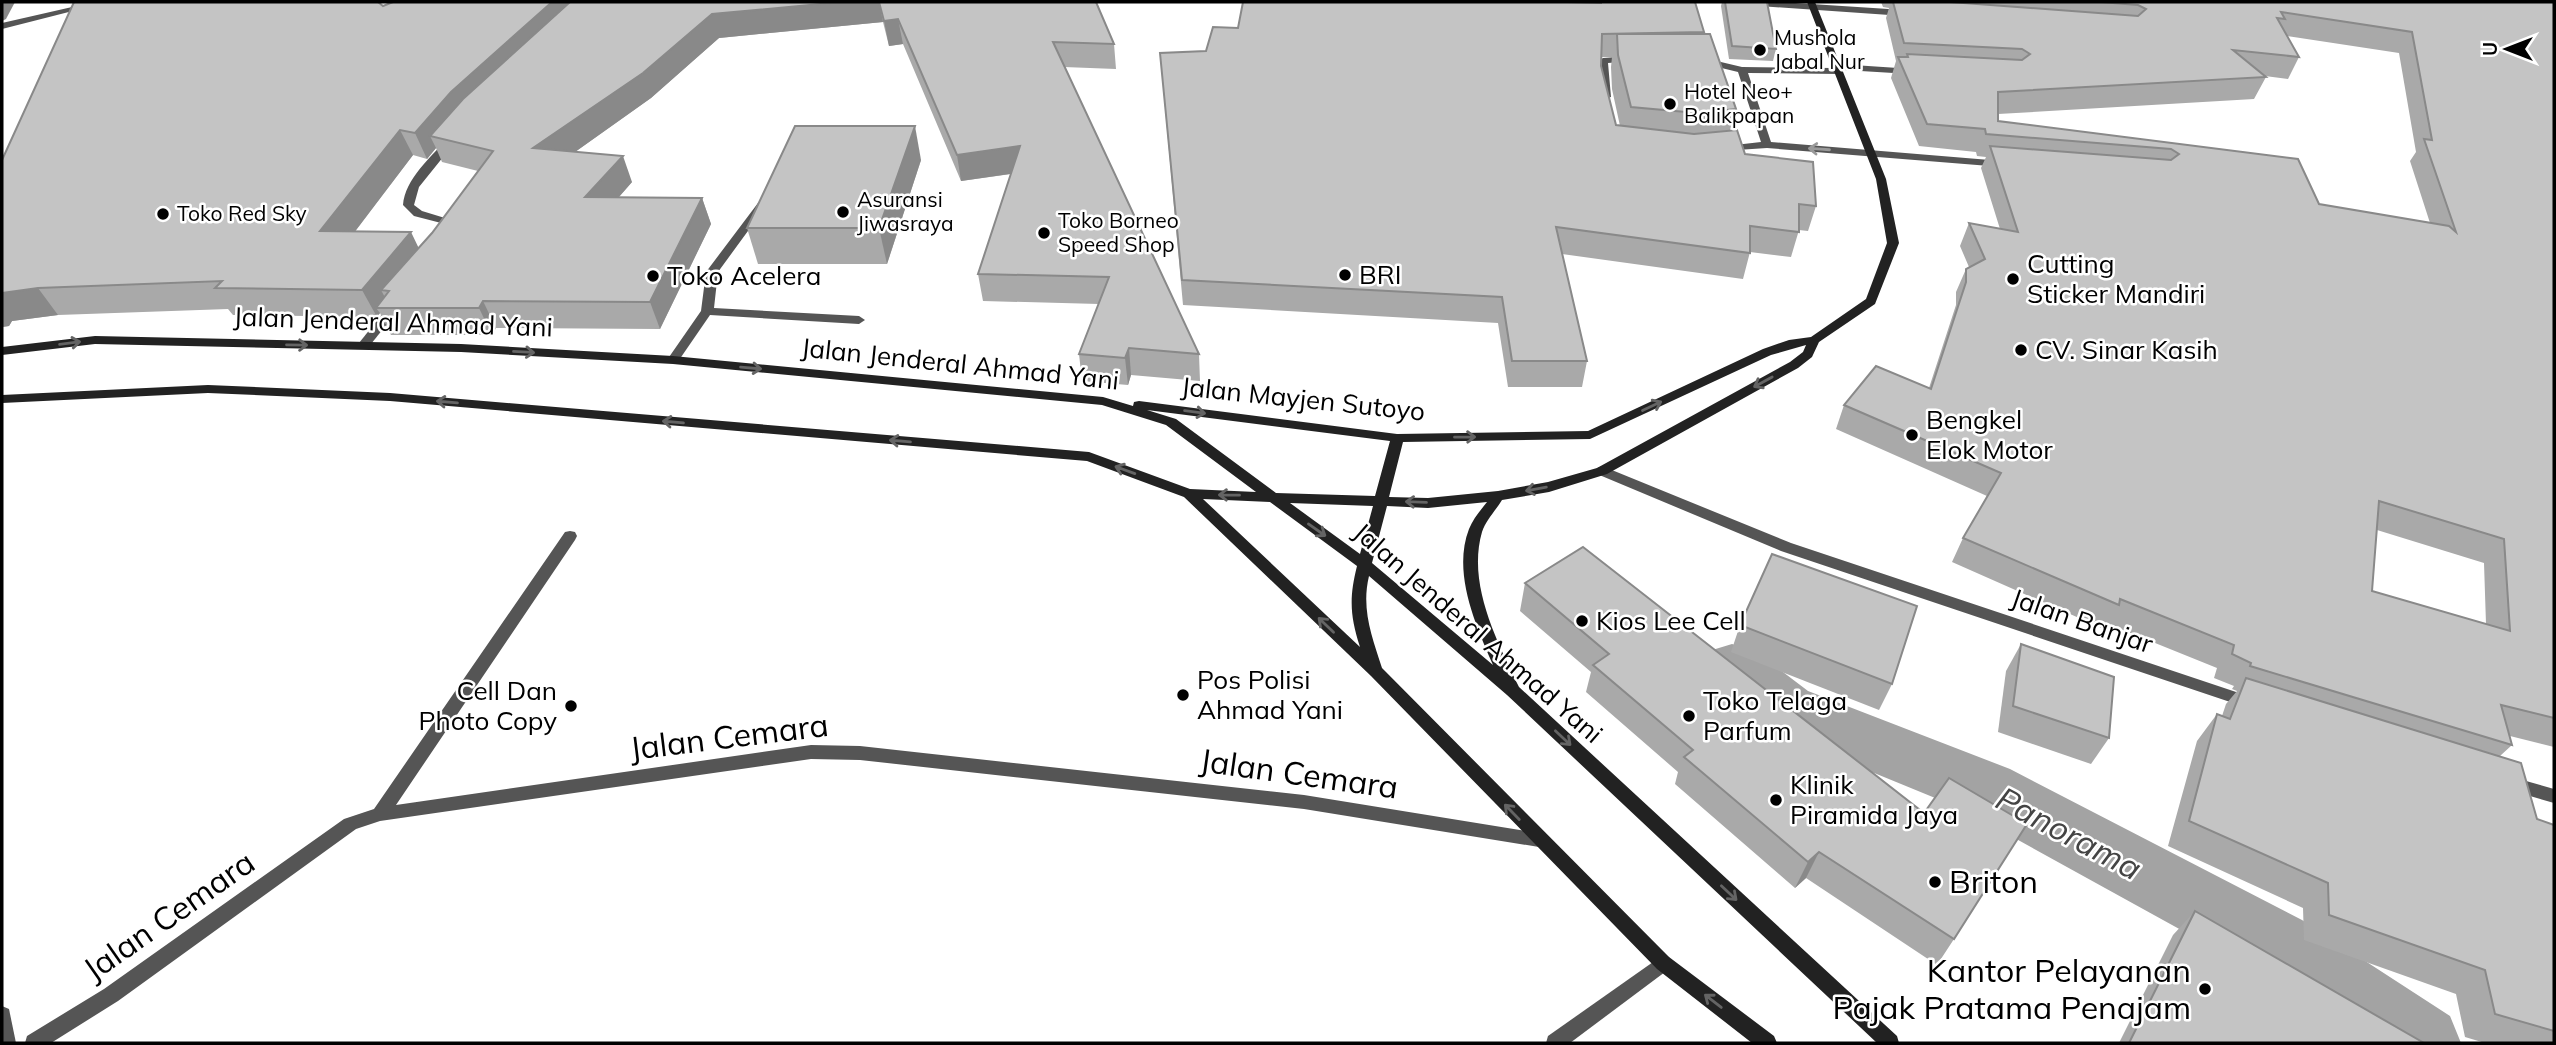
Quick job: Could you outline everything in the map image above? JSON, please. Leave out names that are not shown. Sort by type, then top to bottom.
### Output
[{"type":"main road","name":"Jalan Mayjen Sutoyo","points":[[1102,401],[1397,438],[1590,435],[1767,352],[1814,341],[1871,301],[1894,243],[1881,179],[1812,3]]},
{"type":"main road","name":"Jalan Jenderal Ahmad Yani","points":[[2,351],[95,340],[461,348],[673,360],[1102,401],[1171,422],[1364,564],[1513,691],[1890,1043]]},
{"type":"main road","name":"Jalan Mayjen Sutoyo","points":[[1189,494],[1428,503],[1497,496],[1549,487],[1602,471],[1794,365],[1808,354],[1814,341]]},
{"type":"main road","points":[[2,399],[208,389],[390,397],[1089,457],[1189,494],[1376,672],[1539,840],[1663,962],[1767,1043]]},
{"type":"main road","points":[[1376,672],[1359,621],[1358,591],[1397,438]]},
{"type":"main road","points":[[1497,496],[1476,531],[1471,573],[1484,628],[1513,691]]},
{"type":"street","points":[[2,26],[104,2]]},
{"type":"street","points":[[1745,2],[1812,3],[1909,13]]},
{"type":"street","points":[[1609,112],[1604,89],[1603,61],[1642,60]]},
{"type":"street","points":[[1687,61],[1711,61],[1742,70],[1919,71]]},
{"type":"street","points":[[1742,70],[1767,145]]},
{"type":"street","points":[[451,237],[454,224],[445,219],[414,212],[408,206],[407,200],[414,186],[459,132]]},
{"type":"street","points":[[1715,151],[1767,145],[2009,164]]},
{"type":"street","points":[[673,360],[707,311],[710,302],[708,285],[712,272],[769,195]]},
{"type":"street","points":[[363,346],[404,295]]},
{"type":"street","points":[[707,311],[859,320]]},
{"type":"street","name":"Jalan Banjar","points":[[1602,471],[1786,547],[2263,707]]},
{"type":"street","points":[[380,814],[570,536]]},
{"type":"street","name":"Jalan Cemara","points":[[34,1043],[111,995],[350,824],[380,814],[811,752],[860,753],[1304,802],[1539,840]]},
{"type":"street","points":[[2492,778],[2554,796]]},
{"type":"street","points":[[1555,1043],[1663,962]]},
{"type":"street","points":[[2,1015],[7,1043]]},
{"type":"building","points":[[74,2],[378,2],[383,6],[393,2],[552,2],[451,92],[415,133],[400,130],[320,231],[411,232],[362,290],[215,288],[222,281],[38,288],[2,293],[2,160]]},
{"type":"building","points":[[570,2],[842,2],[712,14],[643,73],[533,148],[623,156],[585,197],[702,198],[650,302],[483,301],[479,308],[376,308],[389,291],[381,290],[432,233],[493,151],[430,136],[463,99]]},
{"type":"building","points":[[879,2],[1096,2],[1114,44],[1053,42],[1199,354],[1129,348],[1125,358],[1079,354],[1109,277],[978,274],[1020,146],[957,155],[898,19],[884,21]]},
{"type":"building","points":[[1243,2],[1695,2],[1704,32],[1602,34],[1601,66],[1616,125],[1694,134],[1737,130],[1745,154],[1813,162],[1816,206],[1799,204],[1799,232],[1750,226],[1750,253],[1556,227],[1587,361],[1512,361],[1502,297],[1182,280],[1160,53],[1206,51],[1213,27],[1238,28]]},
{"type":"building","points":[[1725,2],[1767,2],[1776,49],[1732,46]]},
{"type":"building","points":[[1893,2],[1950,2],[2138,16],[2146,9],[2138,5],[2100,2],[2554,2],[2554,718],[2501,705],[2512,745],[2250,666],[2251,663],[2232,654],[2234,645],[2120,599],[2119,605],[1963,538],[2001,473],[1844,405],[1876,366],[1931,389],[1966,282],[1966,269],[1985,259],[1969,223],[2018,232],[1990,146],[2171,160],[2179,154],[2171,149],[1986,134],[1985,129],[1927,124],[1898,57],[1908,57],[1907,54],[2022,60],[2030,54],[2022,49],[1904,43]],"holes":[[[2281,12],[2412,32],[2432,140],[2424,139],[2456,232],[2449,226],[2319,204],[2298,159],[1998,121],[1998,92],[2266,77],[2233,50],[2299,57],[2277,18],[2285,19]],[[2379,501],[2504,539],[2510,631],[2372,591]]]},
{"type":"building","points":[[1617,34],[1710,34],[1736,109],[1697,113],[1631,107],[1618,55]]},
{"type":"building","points":[[795,126],[915,126],[879,228],[747,228]]},
{"type":"building","points":[[1583,547],[1924,813],[1949,778],[2027,824],[1954,939],[1819,852],[1808,862],[1684,757],[1693,750],[1593,665],[1609,654],[1525,583]]},
{"type":"building","points":[[1772,554],[1917,606],[1892,684],[1740,625]]},
{"type":"building","points":[[2021,644],[2114,677],[2109,738],[2013,706]]},
{"type":"building","points":[[2246,678],[2521,763],[2537,819],[2554,825],[2554,1031],[2495,1014],[2485,970],[2329,915],[2328,883],[2189,821],[2217,714],[2230,719]]},
{"type":"building","name":"Kantor Pelayanan Pajak Pratama Penajam","points":[[2195,911],[2424,1043],[2129,1043]]},
{"type":"waterway","name":"Panorama","points":[[1732,669],[1785,709],[1986,789],[2276,944],[2422,1043]]},
{"type":"place","name":"Mushola Jabal Nur","points":[[1760,50]]},
{"type":"place","name":"Hotel Neo+ Balikpapan","points":[[1670,104]]},
{"type":"place","name":"Asuransi Jiwasraya","points":[[843,212]]},
{"type":"place","name":"Toko Red Sky","points":[[163,214]]},
{"type":"place","name":"Toko Borneo Speed Shop","points":[[1044,233]]},
{"type":"place","name":"BRI","points":[[1345,275]]},
{"type":"place","name":"Toko Acelera","points":[[653,276]]},
{"type":"place","name":"Cutting Sticker Mandiri","points":[[2013,279]]},
{"type":"place","name":"CV. Sinar Kasih","points":[[2021,350]]},
{"type":"place","name":"Bengkel Elok Motor","points":[[1912,435]]},
{"type":"place","name":"Kios Lee Cell","points":[[1582,621]]},
{"type":"place","name":"Pos Polisi Ahmad Yani","points":[[1183,695]]},
{"type":"place","name":"Cell Dan Photo Copy","points":[[571,706]]},
{"type":"place","name":"Toko Telaga Parfum","points":[[1689,716]]},
{"type":"place","name":"Klinik Piramida Jaya","points":[[1776,800]]},
{"type":"place","name":"Briton","points":[[1935,882]]},
{"type":"place","name":"Kantor Pelayanan Pajak Pratama Penajam","points":[[2205,989]]}]
